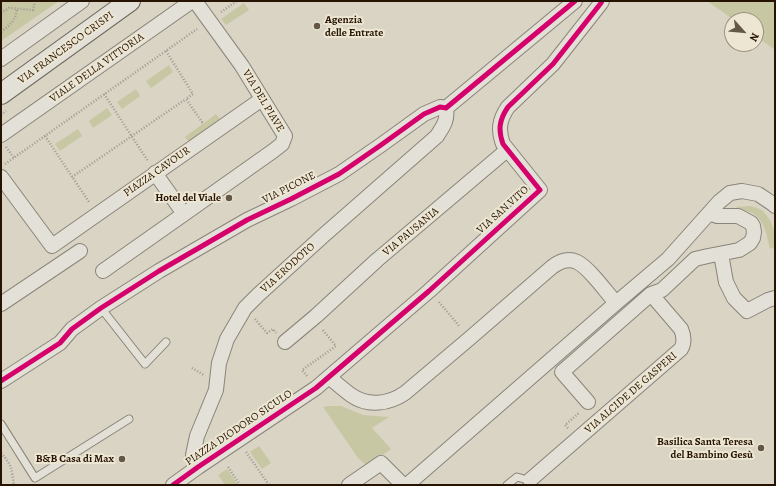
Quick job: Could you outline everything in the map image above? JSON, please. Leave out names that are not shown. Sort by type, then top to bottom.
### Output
[{"type":"main road","name":"VIA FRANCESCO CRISPI","points":[[1,94],[130,1]]},
{"type":"street","points":[[1,59],[82,1]]},
{"type":"street","name":"VIALE DELLA VITTORIA","points":[[1,135],[192,1]]},
{"type":"street","name":"VIA DEL PIAVE","points":[[103,271],[273,151],[282,144],[285,136],[242,66],[195,1]]},
{"type":"street","name":"VIA PICONE","points":[[1,381],[60,343],[72,329],[101,308],[159,271],[247,220],[339,174],[424,114],[440,107],[446,108],[575,1]]},
{"type":"street","name":"VIA SAN VITO","points":[[316,388],[429,291],[540,190],[503,144],[499,130],[500,122],[508,107],[553,64],[602,3],[602,1]]},
{"type":"street","name":"PIAZZA CAVOUR","points":[[1,177],[52,246],[262,99]]},
{"type":"street","name":"VIA ERODOTO","points":[[198,467],[193,454],[197,436],[216,390],[219,363],[227,339],[245,308],[437,136],[445,122],[447,115],[446,108]]},
{"type":"street","name":"VIA PAUSANIA","points":[[284,342],[316,316],[377,260],[507,150]]},
{"type":"street","points":[[155,173],[184,214]]},
{"type":"street","points":[[407,485],[668,259],[719,202],[730,193],[742,191],[758,194],[775,206]]},
{"type":"street","name":"VIA ALCIDE DE GASPERI","points":[[584,406],[562,372],[651,294],[662,290],[695,260],[739,250],[750,243],[754,232],[751,222],[738,216],[717,216],[709,213]]},
{"type":"street","points":[[1,304],[80,251]]},
{"type":"street","points":[[720,254],[726,282],[734,298],[747,311],[775,298]]},
{"type":"street","points":[[329,377],[352,396],[361,400],[375,403],[389,402],[405,394],[552,267],[563,261],[575,261],[585,266],[616,303]]},
{"type":"street","name":"VIA ALCIDE DE GASPERI","points":[[533,482],[681,349],[684,340],[681,329],[651,294]]},
{"type":"street","name":"PIAZZA DIODORO SICULO","points":[[173,485],[316,388]]},
{"type":"street","points":[[349,485],[381,463],[403,485]]},
{"type":"lane","points":[[101,308],[145,364],[166,342]]},
{"type":"lane","points":[[1,424],[35,478],[129,419]]},
{"type":"lane","points":[[507,485],[517,477],[533,482]]},
{"type":"path","points":[[1,13],[9,8],[33,10],[35,1]]},
{"type":"path","points":[[1,166],[237,1]]},
{"type":"path","points":[[1,32],[12,23],[16,17],[17,9]]},
{"type":"path","points":[[72,176],[193,94],[166,51]]},
{"type":"path","points":[[104,94],[155,173]]},
{"type":"path","points":[[186,99],[202,122],[196,126]]},
{"type":"path","points":[[45,136],[97,214]]},
{"type":"path","points":[[429,291],[470,338]]},
{"type":"path","points":[[245,308],[267,333],[273,329],[284,342]]},
{"type":"path","points":[[302,370],[336,346],[327,334]]},
{"type":"path","points":[[565,425],[584,406]]},
{"type":"path","points":[[238,440],[268,485]]},
{"type":"path","points":[[1,453],[11,466],[14,485]]},
{"type":"path","points":[[228,467],[240,485]]},
{"type":"green space","points":[[1,1],[59,1],[1,41]]},
{"type":"green space","points":[[707,1],[775,1],[775,50],[764,42],[764,12],[724,13]]},
{"type":"green space","points":[[244,3],[249,10],[226,25],[221,19]]},
{"type":"green space","points":[[169,65],[173,72],[151,88],[146,81]]},
{"type":"green space","points":[[136,89],[140,96],[122,109],[117,102]]},
{"type":"green space","points":[[107,108],[112,115],[93,128],[89,121]]},
{"type":"green space","points":[[216,114],[220,119],[189,142],[185,137]]},
{"type":"green space","points":[[78,129],[82,136],[60,151],[55,144]]},
{"type":"green space","points":[[750,206],[763,211],[770,220],[775,233],[775,247],[770,249],[765,230],[758,217],[736,207]]},
{"type":"green space","points":[[341,406],[363,415],[389,417],[372,428],[391,449],[367,466],[358,458],[323,407]]},
{"type":"green space","points":[[259,446],[271,463],[262,469],[250,452]]},
{"type":"green space","points":[[227,469],[238,485],[225,485],[218,475]]},
{"type":"cycle path","points":[[1,381],[60,343],[72,329],[101,308],[159,271],[247,220],[339,174],[424,114],[440,107],[446,108],[575,1]]},
{"type":"cycle path","points":[[173,485],[316,388],[429,291],[540,190],[503,144],[500,134],[501,121],[508,107],[553,64],[602,1]]},
{"type":"place","name":"Agenzia delle Entrate","points":[[317,26]]},
{"type":"place","name":"Hotel del Viale","points":[[229,198]]},
{"type":"place","name":"Basilica Santa Teresa del Bambino Gesù","points":[[761,448]]},
{"type":"place","name":"B&B Casa di Max","points":[[122,459]]}]
